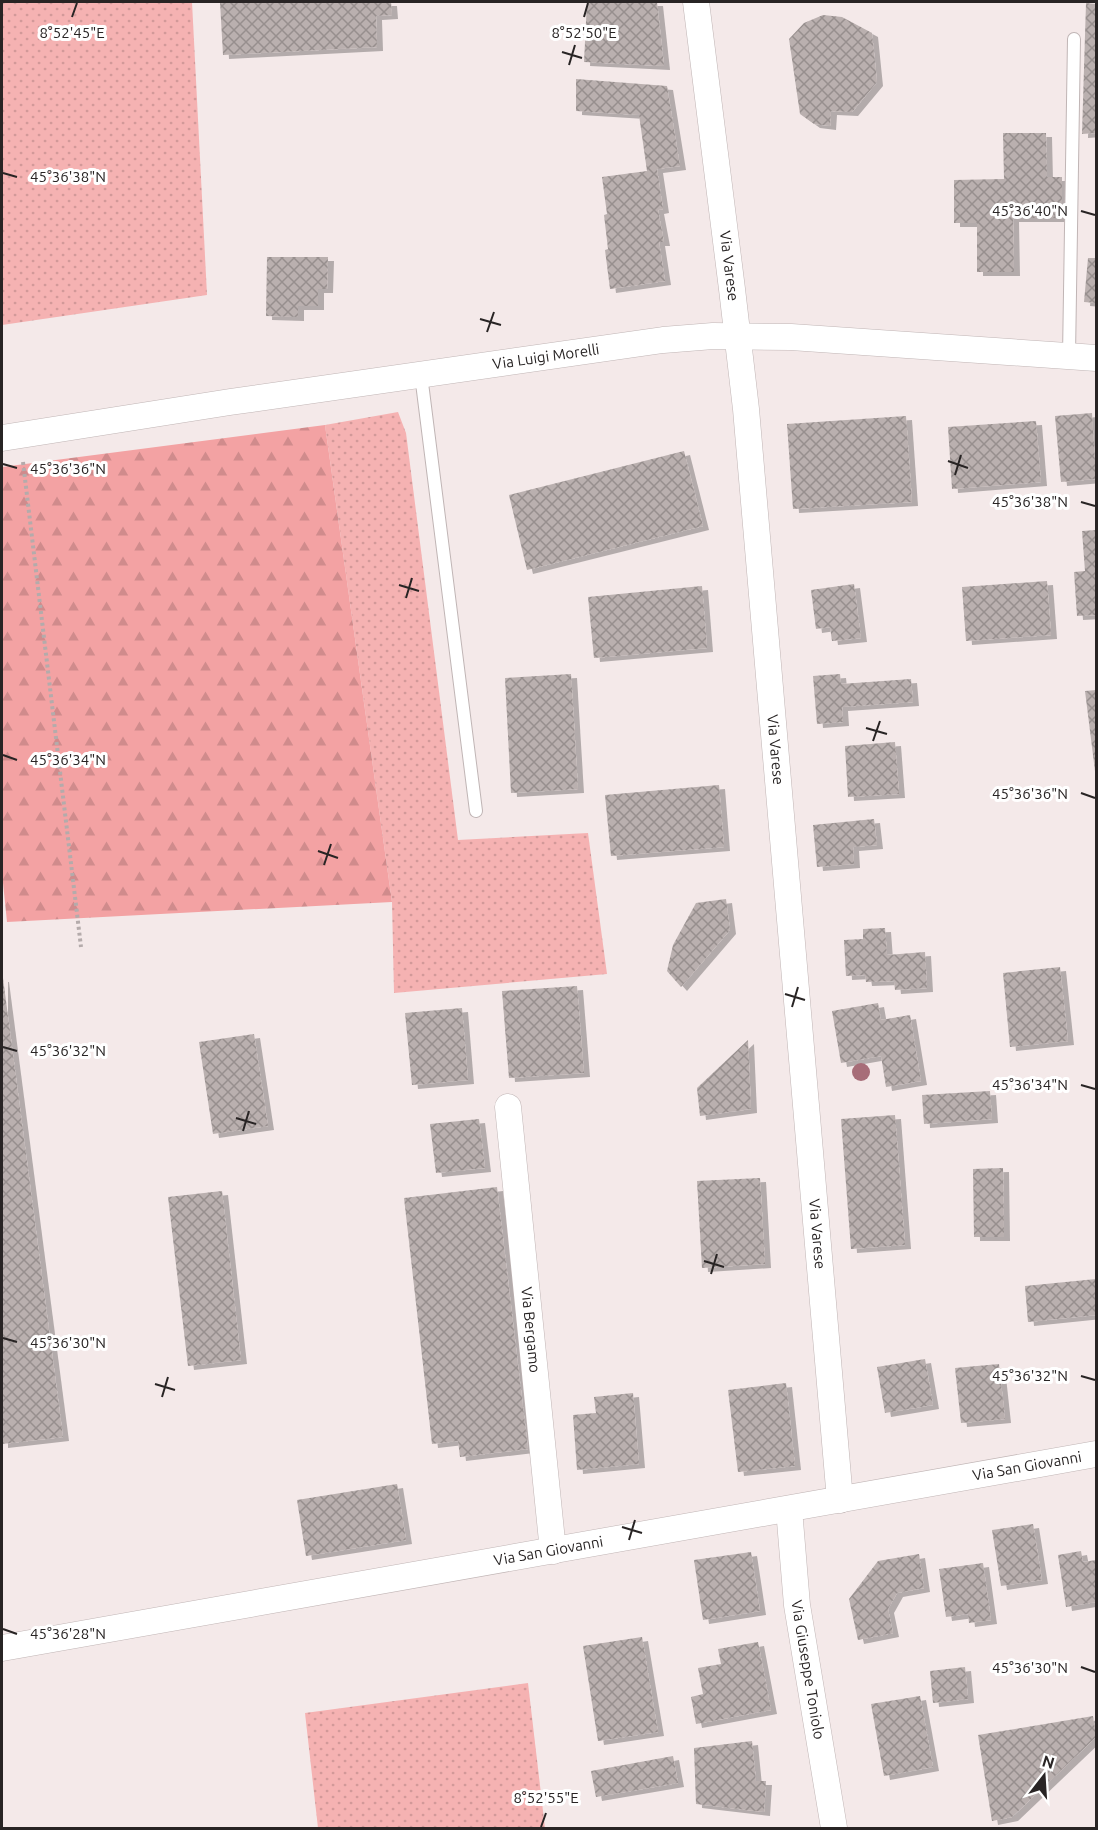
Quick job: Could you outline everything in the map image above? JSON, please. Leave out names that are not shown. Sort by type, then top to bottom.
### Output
[{"type":"street","name":"Via Varese","points":[[696,2],[746,409],[840,1500]]},
{"type":"street","name":"Via Luigi Morelli","points":[[10,436],[663,340],[738,335],[820,338],[1096,358]]},
{"type":"street","name":"Via Bergamo","points":[[508,1107],[553,1551]]},
{"type":"street","name":"Via San Giovanni","points":[[2,1648],[1096,1454]]},
{"type":"street","name":"Via Giuseppe Toniolo","points":[[789,1509],[797,1605],[834,1828]]},
{"type":"lane","points":[[1069,356],[1074,39]]},
{"type":"lane","points":[[421,375],[476,811]]},
{"type":"path","points":[[10,436],[81,947]]},
{"type":"shaded area","points":[[2,2],[192,2],[207,295],[2,325]]},
{"type":"shaded area","points":[[398,412],[406,433],[458,840],[588,833],[607,974],[394,993],[392,902],[325,425]]},
{"type":"shaded area","points":[[528,1683],[545,1828],[318,1828],[305,1713]]},
{"type":"green space","points":[[325,425],[392,902],[7,922],[2,873],[2,467]]},
{"type":"building","points":[[220,2],[391,2],[392,15],[376,16],[377,47],[223,55]]},
{"type":"building","points":[[587,2],[657,2],[664,66],[584,62]]},
{"type":"building","points":[[1086,3],[1096,4],[1096,133],[1082,134]]},
{"type":"building","points":[[823,15],[842,17],[872,33],[877,82],[852,112],[831,111],[830,126],[814,124],[800,114],[789,39],[804,23]]},
{"type":"building","points":[[576,79],[667,86],[680,166],[657,169],[663,209],[658,210],[664,242],[659,242],[665,281],[610,289],[605,250],[608,249],[604,215],[607,214],[602,177],[647,171],[639,115],[576,111]]},
{"type":"building","points":[[1003,133],[1046,133],[1047,177],[1062,177],[1062,218],[1013,218],[1014,272],[977,272],[977,223],[954,223],[954,180],[1004,179]]},
{"type":"building","points":[[267,257],[328,257],[327,289],[318,289],[318,306],[298,306],[298,317],[266,316]]},
{"type":"building","points":[[1088,258],[1096,258],[1096,303],[1084,302]]},
{"type":"building","points":[[1092,413],[1096,479],[1061,482],[1055,416]]},
{"type":"building","points":[[906,416],[912,502],[793,509],[787,424]]},
{"type":"building","points":[[1036,421],[1041,482],[952,489],[948,427]]},
{"type":"building","points":[[684,451],[703,526],[527,570],[509,495]]},
{"type":"building","points":[[1096,530],[1096,615],[1077,616],[1074,572],[1085,571],[1082,531]]},
{"type":"building","points":[[1047,581],[1051,635],[966,641],[962,587]]},
{"type":"building","points":[[854,584],[861,638],[832,641],[830,627],[816,629],[811,590]]},
{"type":"building","points":[[702,586],[707,648],[594,658],[588,597]]},
{"type":"building","points":[[571,674],[578,789],[511,793],[505,678]]},
{"type":"building","points":[[840,674],[841,684],[911,679],[913,702],[842,707],[843,722],[817,724],[813,676]]},
{"type":"building","points":[[1096,690],[1096,771],[1095,771],[1085,691]]},
{"type":"building","points":[[895,742],[899,794],[848,797],[845,746]]},
{"type":"building","points":[[719,785],[724,847],[611,856],[605,795]]},
{"type":"building","points":[[874,819],[877,845],[853,847],[854,864],[817,867],[813,825]]},
{"type":"building","points":[[726,899],[730,930],[681,987],[667,971],[673,945],[696,903]]},
{"type":"building","points":[[885,928],[887,955],[925,952],[927,988],[895,990],[894,981],[866,982],[865,975],[846,976],[844,940],[863,939],[863,929]]},
{"type":"building","points":[[1060,967],[1068,1041],[1010,1047],[1003,973]]},
{"type":"building","points":[[2,978],[63,1437],[2,1444]]},
{"type":"building","points":[[577,986],[584,1073],[509,1078],[502,991]]},
{"type":"building","points":[[878,1003],[881,1020],[910,1015],[921,1081],[886,1087],[881,1056],[841,1063],[832,1011]]},
{"type":"building","points":[[462,1008],[468,1080],[412,1085],[405,1013]]},
{"type":"building","points":[[254,1034],[268,1126],[213,1134],[199,1042]]},
{"type":"building","points":[[748,1040],[751,1109],[700,1116],[697,1088]]},
{"type":"building","points":[[990,1091],[992,1119],[924,1124],[922,1095]]},
{"type":"building","points":[[895,1115],[905,1245],[851,1249],[841,1119]]},
{"type":"building","points":[[479,1119],[485,1168],[436,1173],[430,1124]]},
{"type":"building","points":[[1003,1168],[1004,1237],[974,1237],[973,1169]]},
{"type":"building","points":[[760,1178],[765,1264],[702,1268],[697,1181]]},
{"type":"building","points":[[497,1187],[528,1449],[460,1457],[458,1441],[432,1444],[404,1198]]},
{"type":"building","points":[[222,1191],[241,1360],[188,1366],[168,1197]]},
{"type":"building","points":[[1096,1279],[1096,1315],[1028,1322],[1025,1286]]},
{"type":"building","points":[[925,1359],[933,1405],[885,1413],[877,1367]]},
{"type":"building","points":[[999,1364],[1005,1419],[961,1423],[955,1368]]},
{"type":"building","points":[[786,1383],[795,1466],[738,1472],[728,1390]]},
{"type":"building","points":[[633,1393],[639,1464],[577,1470],[573,1415],[596,1413],[594,1397]]},
{"type":"building","points":[[397,1484],[406,1540],[306,1556],[297,1500]]},
{"type":"building","points":[[1033,1524],[1042,1580],[1001,1586],[992,1530]]},
{"type":"building","points":[[1081,1551],[1083,1562],[1096,1560],[1096,1602],[1066,1607],[1058,1555]]},
{"type":"building","points":[[751,1552],[760,1611],[703,1620],[694,1560]]},
{"type":"building","points":[[919,1554],[924,1588],[897,1593],[888,1609],[893,1633],[858,1640],[849,1599],[878,1561]]},
{"type":"building","points":[[983,1563],[991,1620],[969,1623],[968,1614],[946,1617],[939,1569]]},
{"type":"building","points":[[642,1637],[658,1732],[598,1741],[583,1646]]},
{"type":"building","points":[[758,1642],[771,1710],[696,1724],[691,1697],[703,1694],[698,1668],[721,1664],[718,1649]]},
{"type":"building","points":[[965,1667],[968,1699],[933,1703],[930,1671]]},
{"type":"building","points":[[920,1696],[933,1767],[884,1776],[871,1704]]},
{"type":"building","points":[[1093,1716],[1096,1737],[1012,1817],[992,1821],[978,1735]]},
{"type":"building","points":[[752,1741],[756,1781],[766,1781],[764,1812],[696,1804],[694,1748]]},
{"type":"building","points":[[673,1756],[678,1783],[596,1797],[591,1771]]}]
